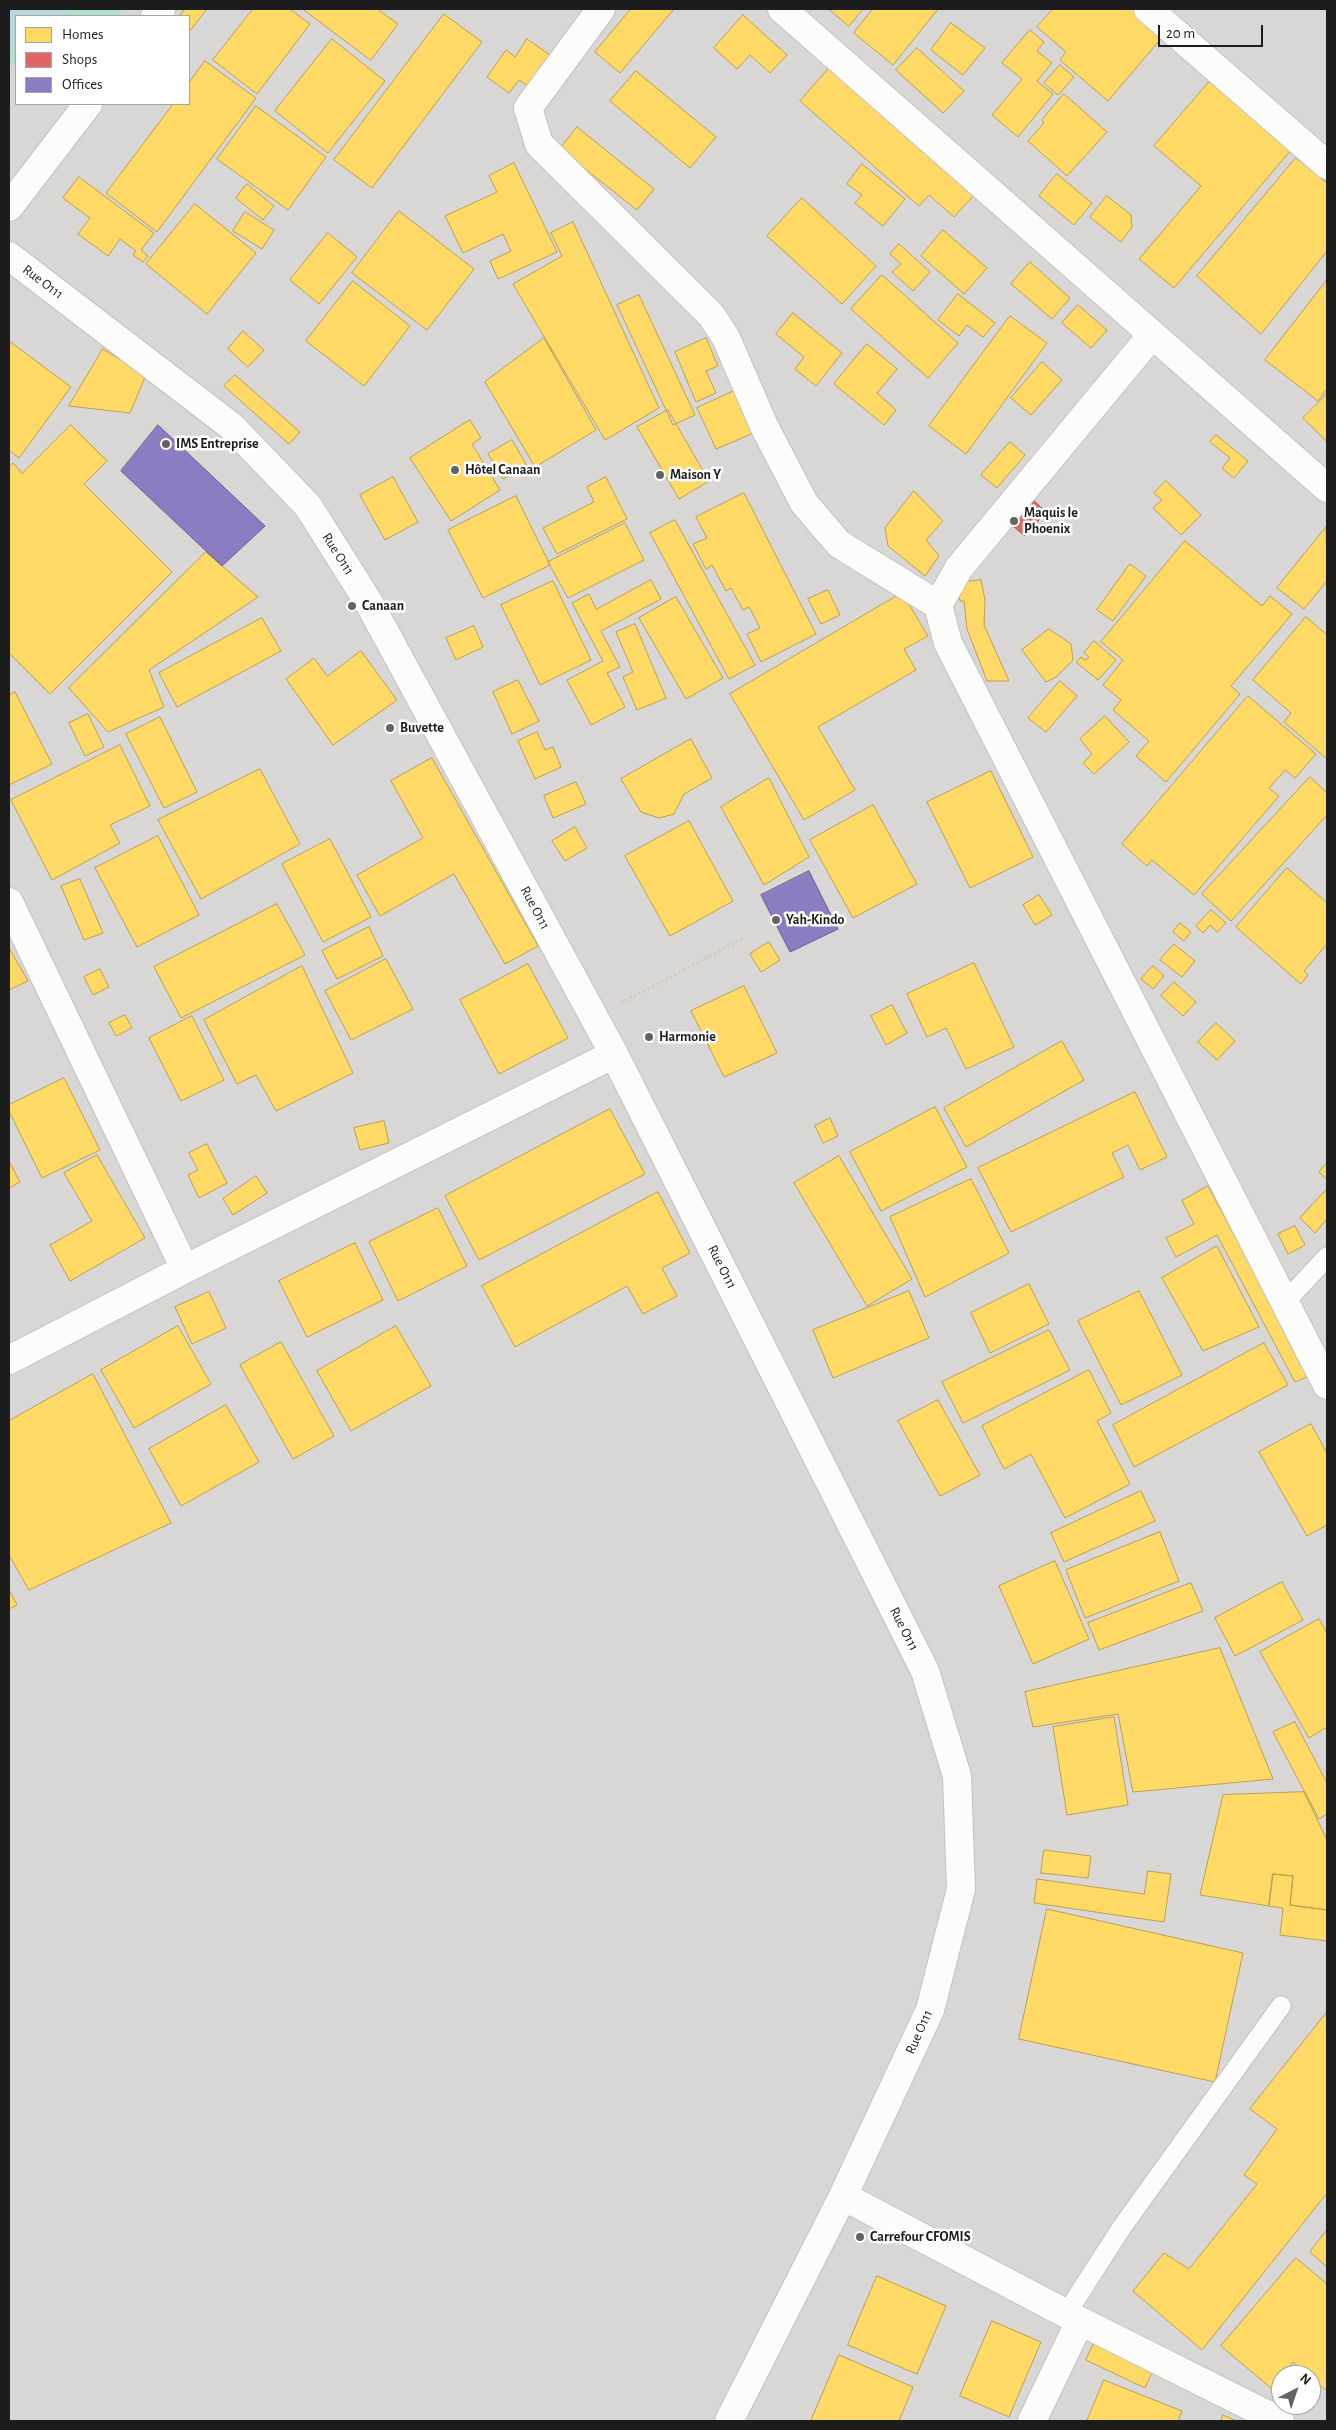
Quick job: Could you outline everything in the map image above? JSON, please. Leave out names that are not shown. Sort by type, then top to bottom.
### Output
[{"type":"street","points":[[601,9],[528,108],[539,144],[712,316],[726,338],[764,426],[804,503],[839,544],[875,568],[938,604],[952,652],[1327,1385]]},
{"type":"street","points":[[782,9],[1327,488]]},
{"type":"street","points":[[1148,9],[1327,165]]},
{"type":"street","points":[[9,208],[87,105]]},
{"type":"street","name":"Rue O111","points":[[9,256],[231,426],[308,506],[369,603],[614,1054],[926,1671],[957,1776],[961,1889],[930,2010],[843,2196],[729,2421]]},
{"type":"street","points":[[938,604],[959,568],[1152,335]]},
{"type":"street","points":[[9,902],[185,1269]]},
{"type":"street","points":[[9,1360],[185,1269],[614,1054]]},
{"type":"street","points":[[843,2196],[1073,2317],[1280,2421]]},
{"type":"street","points":[[1032,2421],[1073,2317]]},
{"type":"lane","points":[[1284,1302],[1327,1257]]},
{"type":"lane","points":[[1073,2317],[1122,2227],[1281,2006]]},
{"type":"path","points":[[594,1017],[744,938]]},
{"type":"shaded area","points":[[9,9],[1327,9],[1327,2421],[9,2421]]},
{"type":"green space","points":[[9,9],[123,9],[119,15],[15,15],[15,65],[9,60]]},
{"type":"water","points":[[9,9],[65,9],[74,15],[15,15],[15,51],[9,47]]},
{"type":"building: Homes","points":[[185,9],[207,9],[190,31],[190,15],[181,15]]},
{"type":"building: Homes","points":[[253,9],[290,9],[310,24],[257,94],[213,60]]},
{"type":"building: Homes","points":[[303,9],[377,9],[398,24],[371,60]]},
{"type":"building: Homes","points":[[631,9],[674,9],[620,73],[595,52]]},
{"type":"building: Homes","points":[[829,9],[863,9],[849,26]]},
{"type":"building: Homes","points":[[873,9],[938,9],[893,65],[854,33]]},
{"type":"building: Homes","points":[[1053,9],[1134,9],[1164,35],[1108,101],[1060,60],[1066,52],[1037,27]]},
{"type":"building: Homes","points":[[444,14],[482,42],[372,188],[334,160]]},
{"type":"building: Homes","points":[[743,15],[787,55],[770,73],[750,55],[737,69],[714,48]]},
{"type":"building: Homes","points":[[951,23],[985,48],[963,75],[931,50]]},
{"type":"building: Homes","points":[[1030,30],[1044,42],[1037,51],[1052,63],[1037,81],[1053,94],[1018,137],[992,115],[1022,79],[1002,63]]},
{"type":"building: Homes","points":[[332,39],[385,81],[328,153],[275,111]]},
{"type":"building: Homes","points":[[527,39],[550,55],[528,86],[519,80],[509,93],[487,77],[506,50],[515,57]]},
{"type":"building: Homes","points":[[917,48],[964,91],[943,113],[896,70]]},
{"type":"building: Homes","points":[[205,61],[256,98],[157,232],[106,193],[172,105],[190,105],[190,82]]},
{"type":"building: Homes","points":[[1060,65],[1074,77],[1058,95],[1044,83]]},
{"type":"building: Homes","points":[[831,66],[975,194],[954,217],[929,195],[919,206],[800,101]]},
{"type":"building: Homes","points":[[636,71],[716,137],[690,168],[610,101]]},
{"type":"building: Homes","points":[[1210,81],[1291,150],[1174,288],[1139,259],[1201,186],[1154,146]]},
{"type":"building: Homes","points":[[1064,94],[1107,132],[1067,176],[1028,141],[1044,123],[1042,120]]},
{"type":"building: Homes","points":[[256,106],[326,157],[288,210],[217,159]]},
{"type":"building: Homes","points":[[577,127],[654,189],[637,210],[560,149]]},
{"type":"building: Homes","points":[[1296,158],[1327,183],[1327,251],[1261,334],[1197,276]]},
{"type":"building: Homes","points":[[514,163],[557,252],[498,279],[490,261],[511,251],[503,234],[463,253],[445,216],[497,192],[489,176]]},
{"type":"building: Homes","points":[[862,164],[905,199],[883,226],[855,203],[862,195],[847,184]]},
{"type":"building: Homes","points":[[1057,174],[1092,203],[1074,225],[1039,196]]},
{"type":"building: Homes","points":[[79,177],[154,233],[141,250],[148,256],[143,262],[133,255],[136,251],[120,239],[108,256],[78,234],[90,218],[63,198]]},
{"type":"building: Homes","points":[[247,184],[274,206],[263,220],[236,198]]},
{"type":"building: Homes","points":[[1107,196],[1131,215],[1132,227],[1121,242],[1090,217]]},
{"type":"building: Homes","points":[[802,198],[876,266],[842,304],[767,236]]},
{"type":"building: Homes","points":[[195,204],[256,253],[207,314],[146,264]]},
{"type":"building: Homes","points":[[399,211],[474,269],[427,330],[352,273]]},
{"type":"building: Homes","points":[[245,212],[274,230],[262,249],[233,231]]},
{"type":"building: Homes","points":[[573,222],[659,408],[605,440],[513,284],[562,256],[551,233]]},
{"type":"building: Homes","points":[[943,230],[987,268],[964,294],[921,256]]},
{"type":"building: Homes","points":[[328,233],[357,257],[319,304],[290,280]]},
{"type":"building: Homes","points":[[899,244],[930,272],[913,291],[892,272],[901,264],[890,254]]},
{"type":"building: Homes","points":[[1030,262],[1070,298],[1052,319],[1011,284]]},
{"type":"building: Homes","points":[[882,275],[958,343],[928,378],[851,309]]},
{"type":"building: Homes","points":[[1327,280],[1327,389],[1318,401],[1265,360]]},
{"type":"building: Homes","points":[[353,281],[410,326],[364,386],[306,341]]},
{"type":"building: Homes","points":[[958,294],[995,323],[983,337],[967,325],[959,336],[938,320]]},
{"type":"building: Homes","points":[[639,295],[695,415],[673,425],[617,305]]},
{"type":"building: Homes","points":[[1078,305],[1107,330],[1091,348],[1062,323]]},
{"type":"building: Homes","points":[[793,313],[842,353],[816,386],[795,369],[804,357],[776,334]]},
{"type":"building: Homes","points":[[1010,316],[1047,343],[966,454],[929,426]]},
{"type":"building: Homes","points":[[243,331],[264,350],[248,367],[228,349]]},
{"type":"building: Homes","points":[[544,338],[596,430],[535,467],[485,382]]},
{"type":"building: Homes","points":[[706,338],[718,366],[706,371],[716,393],[696,402],[675,352]]},
{"type":"building: Homes","points":[[9,341],[71,387],[19,458],[9,450]]},
{"type":"building: Homes","points":[[867,344],[897,369],[877,393],[896,410],[884,425],[834,384]]},
{"type":"building: Homes","points":[[103,349],[146,375],[130,413],[69,406]]},
{"type":"building: Homes","points":[[1042,362],[1062,380],[1031,415],[1011,398]]},
{"type":"building: Homes","points":[[235,375],[300,432],[289,444],[224,386]]},
{"type":"building: Homes","points":[[736,390],[756,432],[716,449],[697,408]]},
{"type":"building: Homes","points":[[1327,394],[1327,440],[1326,441],[1303,418]]},
{"type":"building: Homes","points":[[668,410],[709,481],[679,499],[637,427]]},
{"type":"building: Homes","points":[[470,420],[481,438],[472,444],[500,490],[451,521],[410,458]]},
{"type":"building: Homes","points":[[71,425],[107,461],[84,484],[172,572],[50,694],[9,653],[9,467],[13,463],[22,473]]},
{"type":"building: Homes","points":[[1216,435],[1248,461],[1234,478],[1222,468],[1230,458],[1210,442]]},
{"type":"building: Homes","points":[[512,440],[527,466],[503,479],[488,454]]},
{"type":"building: Homes","points":[[1010,442],[1025,455],[997,488],[981,475]]},
{"type":"building: Homes","points":[[393,477],[418,522],[385,540],[360,495]]},
{"type":"building: Homes","points":[[606,477],[627,519],[557,554],[543,528],[594,502],[587,487]]},
{"type":"building: Homes","points":[[1166,481],[1201,515],[1181,535],[1153,508],[1162,500],[1154,493]]},
{"type":"building: Homes","points":[[914,491],[943,521],[926,540],[939,556],[925,576],[888,546],[885,528]]},
{"type":"building: Homes","points":[[744,493],[816,634],[761,662],[747,634],[760,628],[749,607],[743,610],[731,588],[726,591],[712,565],[706,569],[693,544],[707,538],[696,517]]},
{"type":"building: Homes","points":[[516,496],[550,565],[483,598],[448,530]]},
{"type":"building: Homes","points":[[675,520],[755,665],[729,679],[650,533]]},
{"type":"building: Homes","points":[[625,523],[644,560],[568,598],[548,562]]},
{"type":"building: Homes","points":[[1326,527],[1327,581],[1304,609],[1277,588]]},
{"type":"building: Homes","points":[[1185,541],[1262,606],[1270,596],[1292,614],[1231,686],[1240,694],[1166,782],[1136,756],[1149,741],[1113,710],[1121,700],[1103,685],[1123,660],[1101,642]]},
{"type":"building: Homes","points":[[206,552],[258,597],[149,670],[164,707],[108,732],[69,688]]},
{"type":"building: Homes","points":[[1130,564],[1146,576],[1113,621],[1097,610]]},
{"type":"building: Homes","points":[[651,580],[661,599],[601,631],[620,667],[607,673],[625,707],[591,725],[567,680],[603,661],[572,603],[589,594],[596,609]]},
{"type":"building: Homes","points":[[981,580],[985,600],[984,625],[1009,681],[987,681],[967,629],[964,601],[960,601],[957,583]]},
{"type":"building: Homes","points":[[553,581],[591,660],[540,685],[501,605]]},
{"type":"building: Homes","points":[[828,590],[840,615],[821,624],[808,599]]},
{"type":"building: Homes","points":[[902,593],[928,636],[904,649],[916,670],[818,727],[855,790],[804,820],[730,694]]},
{"type":"building: Homes","points":[[676,597],[723,678],[686,699],[639,618]]},
{"type":"building: Homes","points":[[1306,617],[1327,635],[1327,759],[1284,722],[1291,713],[1253,680]]},
{"type":"building: Homes","points":[[262,618],[281,651],[177,707],[159,673]]},
{"type":"building: Homes","points":[[635,624],[666,698],[637,710],[623,677],[633,672],[616,632]]},
{"type":"building: Homes","points":[[474,626],[483,647],[456,660],[446,638]]},
{"type":"building: Homes","points":[[1049,629],[1071,644],[1073,660],[1056,677],[1046,682],[1022,650]]},
{"type":"building: Homes","points":[[1094,641],[1116,660],[1098,680],[1076,662],[1081,657],[1085,660],[1089,657],[1084,653]]},
{"type":"building: Homes","points":[[361,651],[397,700],[333,745],[286,679],[314,658],[327,676]]},
{"type":"building: Homes","points":[[518,680],[539,721],[512,734],[493,692]]},
{"type":"building: Homes","points":[[1060,681],[1077,696],[1046,732],[1028,718]]},
{"type":"building: Homes","points":[[15,692],[52,764],[9,785],[9,696]]},
{"type":"building: Homes","points":[[1248,696],[1316,754],[1295,778],[1285,770],[1269,788],[1279,796],[1194,895],[1152,860],[1147,866],[1122,844]]},
{"type":"building: Homes","points":[[88,714],[104,747],[85,756],[69,723]]},
{"type":"building: Homes","points":[[1105,716],[1129,742],[1094,774],[1083,763],[1092,754],[1080,739]]},
{"type":"building: Homes","points":[[160,717],[197,792],[164,808],[126,734]]},
{"type":"building: Homes","points":[[537,732],[545,750],[553,747],[561,767],[535,779],[518,741]]},
{"type":"building: Homes","points":[[691,739],[712,778],[684,794],[674,814],[659,818],[641,812],[621,779]]},
{"type":"building: Homes","points":[[120,745],[150,806],[110,825],[120,843],[52,880],[11,800]]},
{"type":"building: Homes","points":[[432,758],[538,946],[505,964],[454,874],[380,916],[357,875],[423,838],[391,781]]},
{"type":"building: Homes","points":[[260,769],[300,844],[201,899],[158,820]]},
{"type":"building: Homes","points":[[991,771],[1033,857],[970,888],[927,802]]},
{"type":"building: Homes","points":[[1310,777],[1327,793],[1327,815],[1231,921],[1202,894]]},
{"type":"building: Homes","points":[[769,778],[809,857],[764,885],[721,807]]},
{"type":"building: Homes","points":[[576,782],[586,804],[553,818],[544,796]]},
{"type":"building: Homes","points":[[873,805],[917,884],[853,918],[810,840]]},
{"type":"building: Homes","points":[[689,821],[733,901],[670,936],[625,856]]},
{"type":"building: Homes","points":[[575,827],[587,848],[565,861],[552,841]]},
{"type":"building: Homes","points":[[158,836],[199,915],[137,947],[95,868]]},
{"type":"building: Homes","points":[[330,839],[371,917],[323,942],[282,864]]},
{"type":"building: Homes","points":[[1287,868],[1327,903],[1327,944],[1304,971],[1308,975],[1301,984],[1236,927]]},
{"type":"building: Homes","points":[[80,879],[103,933],[84,940],[61,886]]},
{"type":"building: Homes","points":[[1039,895],[1052,915],[1035,925],[1023,905]]},
{"type":"building: Homes","points":[[277,904],[305,955],[181,1018],[154,967]]},
{"type":"building: Homes","points":[[1211,910],[1226,923],[1217,932],[1210,925],[1203,933],[1196,926]]},
{"type":"building: Homes","points":[[1180,923],[1191,932],[1184,941],[1173,932]]},
{"type":"building: Homes","points":[[369,927],[383,956],[337,979],[322,951]]},
{"type":"building: Homes","points":[[769,942],[780,960],[761,972],[750,954]]},
{"type":"building: Homes","points":[[1174,944],[1195,961],[1182,977],[1160,960]]},
{"type":"building: Homes","points":[[9,948],[28,981],[9,990]]},
{"type":"building: Homes","points":[[386,959],[413,1009],[351,1040],[325,991]]},
{"type":"building: Homes","points":[[974,963],[1014,1047],[966,1069],[946,1028],[927,1037],[907,994]]},
{"type":"building: Homes","points":[[528,964],[568,1038],[499,1074],[460,1000]]},
{"type":"building: Homes","points":[[302,966],[353,1073],[276,1111],[256,1075],[237,1084],[204,1020]]},
{"type":"building: Homes","points":[[1153,966],[1164,976],[1153,989],[1141,979]]},
{"type":"building: Homes","points":[[100,969],[109,987],[93,995],[84,977]]},
{"type":"building: Homes","points":[[1174,982],[1196,1002],[1183,1016],[1161,996]]},
{"type":"building: Homes","points":[[744,986],[777,1053],[724,1077],[691,1011]]},
{"type":"building: Homes","points":[[892,1005],[907,1033],[886,1045],[871,1016]]},
{"type":"building: Homes","points":[[125,1015],[132,1028],[116,1036],[109,1023]]},
{"type":"building: Homes","points":[[192,1016],[224,1080],[181,1101],[149,1038]]},
{"type":"building: Homes","points":[[1216,1023],[1235,1041],[1217,1060],[1198,1042]]},
{"type":"building: Homes","points":[[1062,1041],[1084,1080],[966,1147],[944,1108]]},
{"type":"building: Homes","points":[[64,1078],[100,1150],[42,1178],[9,1111],[9,1105]]},
{"type":"building: Homes","points":[[1135,1092],[1167,1157],[1140,1170],[1128,1145],[1112,1153],[1124,1177],[1011,1232],[978,1168]]},
{"type":"building: Homes","points":[[935,1107],[967,1167],[881,1211],[850,1152]]},
{"type":"building: Homes","points":[[610,1109],[645,1174],[479,1260],[445,1196]]},
{"type":"building: Homes","points":[[830,1118],[838,1136],[823,1143],[815,1126]]},
{"type":"building: Homes","points":[[384,1121],[389,1143],[360,1150],[354,1128]]},
{"type":"building: Homes","points":[[207,1144],[227,1183],[199,1198],[188,1175],[198,1170],[189,1153]]},
{"type":"building: Homes","points":[[97,1155],[145,1238],[70,1281],[50,1245],[92,1221],[64,1173]]},
{"type":"building: Homes","points":[[839,1156],[912,1279],[867,1306],[794,1183]]},
{"type":"building: Homes","points":[[9,1161],[20,1182],[9,1188]]},
{"type":"building: Homes","points":[[1327,1163],[1327,1180],[1319,1172]]},
{"type":"building: Homes","points":[[256,1176],[267,1193],[233,1215],[223,1199]]},
{"type":"building: Homes","points":[[971,1179],[1009,1253],[925,1297],[890,1217]]},
{"type":"building: Homes","points":[[1208,1186],[1309,1376],[1295,1382],[1217,1235],[1176,1257],[1166,1238],[1194,1224],[1182,1201]]},
{"type":"building: Homes","points":[[1327,1189],[1327,1219],[1315,1233],[1300,1218]]},
{"type":"building: Homes","points":[[658,1192],[690,1253],[662,1268],[677,1296],[643,1314],[627,1286],[515,1347],[482,1286]]},
{"type":"building: Homes","points":[[438,1208],[467,1266],[398,1301],[369,1242]]},
{"type":"building: Homes","points":[[1295,1226],[1305,1245],[1288,1254],[1278,1234]]},
{"type":"building: Homes","points":[[355,1243],[383,1300],[307,1337],[279,1281]]},
{"type":"building: Homes","points":[[1217,1246],[1259,1327],[1203,1351],[1162,1278]]},
{"type":"building: Homes","points":[[1029,1284],[1049,1324],[990,1353],[971,1313]]},
{"type":"building: Homes","points":[[909,1291],[929,1338],[833,1378],[813,1330]]},
{"type":"building: Homes","points":[[1139,1291],[1182,1375],[1121,1405],[1078,1321]]},
{"type":"building: Homes","points":[[209,1292],[226,1328],[192,1344],[175,1307]]},
{"type":"building: Homes","points":[[178,1326],[211,1384],[134,1428],[101,1370]]},
{"type":"building: Homes","points":[[396,1326],[431,1386],[351,1431],[317,1371]]},
{"type":"building: Homes","points":[[1049,1330],[1070,1370],[963,1423],[942,1382]]},
{"type":"building: Homes","points":[[281,1342],[334,1436],[293,1459],[240,1365]]},
{"type":"building: Homes","points":[[1264,1343],[1288,1385],[1134,1467],[1113,1425]]},
{"type":"building: Homes","points":[[1089,1370],[1111,1413],[1097,1421],[1130,1484],[1065,1518],[1031,1454],[1004,1469],[982,1426]]},
{"type":"building: Homes","points":[[93,1374],[171,1523],[29,1590],[9,1555],[9,1421]]},
{"type":"building: Homes","points":[[938,1400],[980,1475],[940,1496],[898,1421]]},
{"type":"building: Homes","points":[[226,1405],[259,1462],[181,1506],[149,1449]]},
{"type":"building: Homes","points":[[1311,1424],[1327,1453],[1327,1525],[1307,1536],[1259,1452]]},
{"type":"building: Homes","points":[[1141,1491],[1155,1521],[1064,1562],[1051,1533]]},
{"type":"building: Homes","points":[[1160,1532],[1179,1581],[1085,1618],[1066,1570]]},
{"type":"building: Homes","points":[[1055,1561],[1089,1639],[1033,1664],[999,1586]]},
{"type":"building: Homes","points":[[1282,1582],[1303,1620],[1235,1656],[1215,1618]]},
{"type":"building: Homes","points":[[1191,1583],[1203,1611],[1099,1650],[1088,1623]]},
{"type":"building: Homes","points":[[9,1590],[17,1605],[9,1609]]},
{"type":"building: Homes","points":[[1319,1619],[1327,1633],[1327,1727],[1309,1738],[1260,1652]]},
{"type":"building: Homes","points":[[1220,1648],[1273,1779],[1133,1792],[1118,1714],[1033,1727],[1025,1692]]},
{"type":"building: Homes","points":[[1114,1717],[1128,1805],[1067,1815],[1053,1727]]},
{"type":"building: Homes","points":[[1295,1722],[1327,1783],[1327,1814],[1319,1819],[1273,1732]]},
{"type":"building: Homes","points":[[1304,1792],[1327,1840],[1327,1910],[1290,1905],[1293,1876],[1273,1874],[1269,1906],[1200,1895],[1223,1795]]},
{"type":"building: Homes","points":[[1044,1850],[1091,1856],[1088,1878],[1041,1873]]},
{"type":"building: Homes","points":[[1148,1871],[1171,1874],[1164,1922],[1034,1903],[1037,1879],[1144,1894]]},
{"type":"building: Homes","points":[[1273,1874],[1293,1876],[1290,1905],[1327,1910],[1327,1941],[1280,1935],[1283,1908],[1269,1906]]},
{"type":"building: Homes","points":[[1047,1909],[1243,1953],[1215,2082],[1019,2039]]},
{"type":"building: Homes","points":[[1327,2012],[1327,2193],[1202,2350],[1133,2291],[1164,2253],[1189,2269],[1257,2184],[1244,2175],[1277,2129],[1250,2109]]},
{"type":"building: Homes","points":[[1327,2230],[1327,2267],[1310,2252]]},
{"type":"building: Homes","points":[[1296,2258],[1327,2284],[1327,2391],[1321,2386],[1321,2365],[1296,2365],[1293,2362],[1290,2365],[1271,2365],[1271,2388],[1221,2346]]},
{"type":"building: Homes","points":[[877,2276],[946,2306],[917,2374],[848,2345]]},
{"type":"building: Homes","points":[[992,2321],[1041,2342],[1009,2417],[960,2396]]},
{"type":"building: Homes","points":[[1096,2339],[1155,2366],[1145,2388],[1086,2360]]},
{"type":"building: Homes","points":[[839,2355],[913,2387],[899,2421],[811,2421]]},
{"type":"building: Homes","points":[[1104,2380],[1182,2411],[1178,2421],[1087,2421]]},
{"type":"building: Homes","points":[[1223,2415],[1237,2421],[1221,2421]]},
{"type":"building: Shops","points":[[1030,497],[1046,512],[1025,536],[1008,522]]},
{"type":"building: Offices","points":[[158,425],[265,526],[222,566],[121,471]]},
{"type":"building: Offices","points":[[809,871],[838,929],[790,952],[761,895]]},
{"type":"place","name":"IMS Entreprise","points":[[166,444]]},
{"type":"place","name":"Hôtel Canaan","points":[[455,470]]},
{"type":"place","name":"Maison Y","points":[[660,475]]},
{"type":"place","name":"Maquis le Phoenix","points":[[1014,521]]},
{"type":"place","name":"Canaan","points":[[352,606]]},
{"type":"place","name":"Buvette","points":[[390,728]]},
{"type":"place","name":"Yah-Kindo","points":[[776,920]]},
{"type":"place","name":"Harmonie","points":[[649,1037]]},
{"type":"place","name":"Carrefour CFOMIS","points":[[860,2237]]}]
